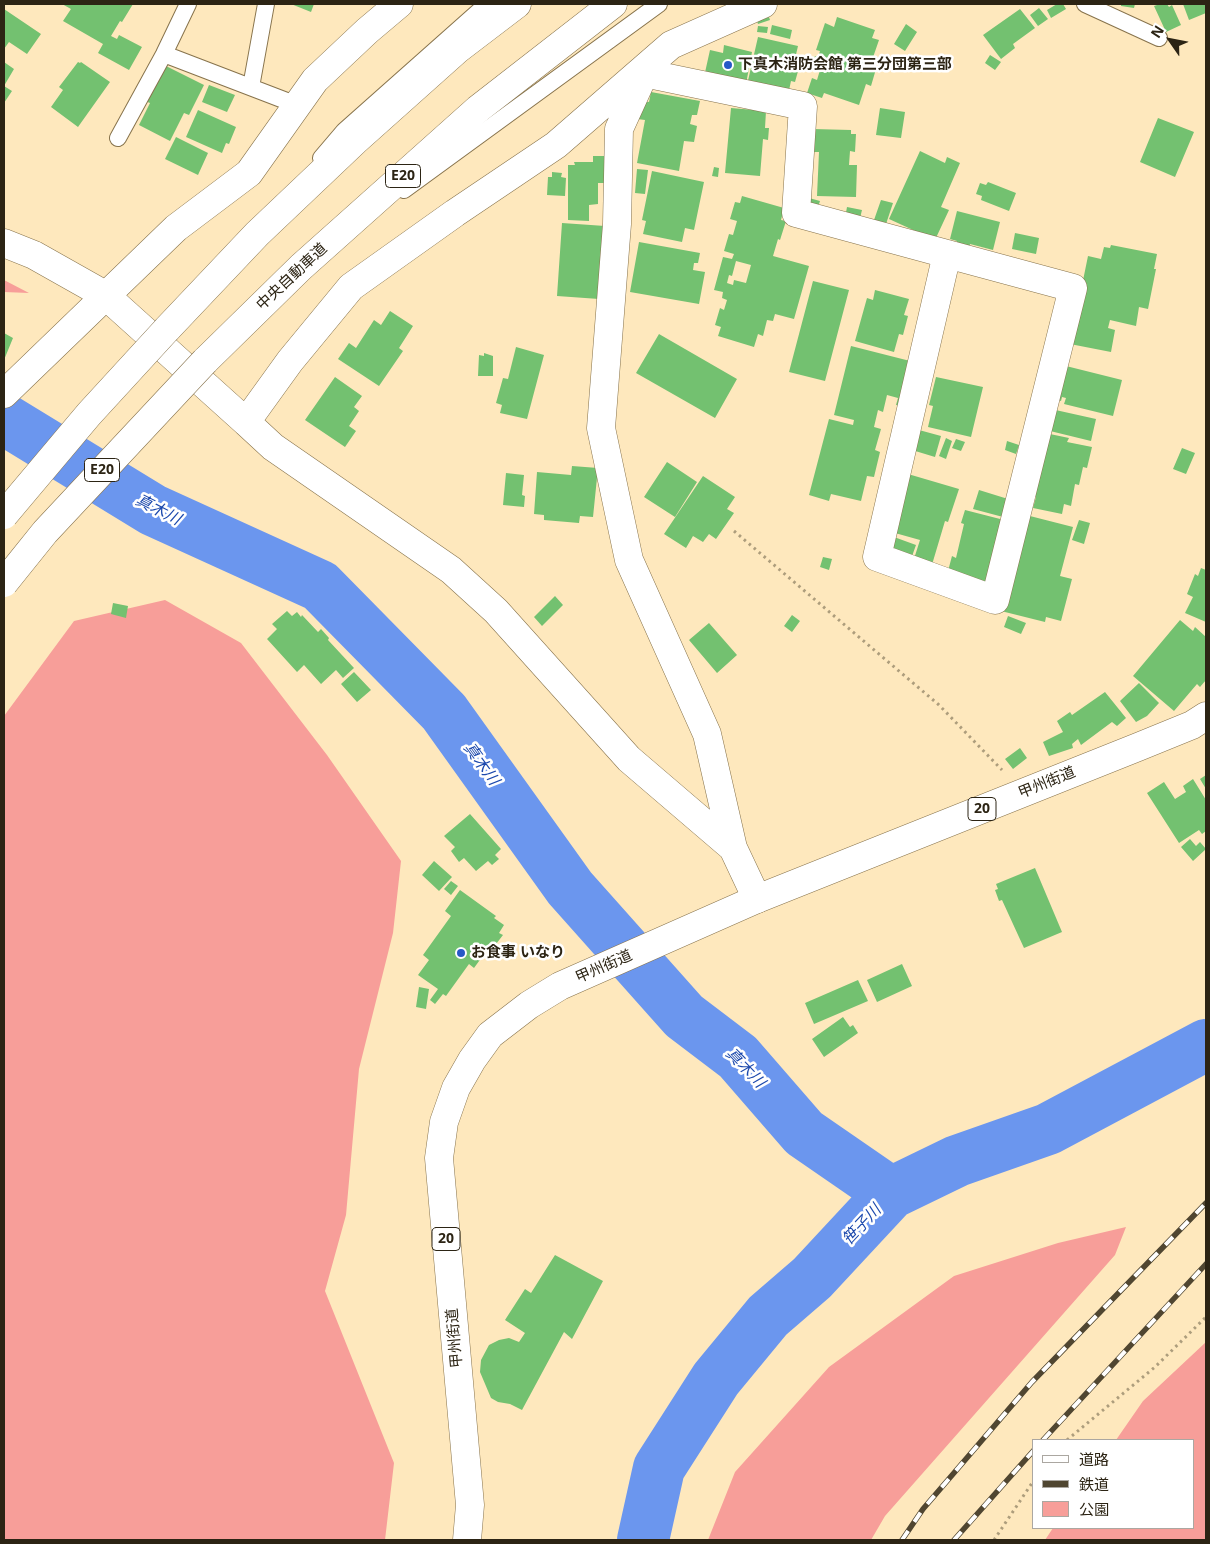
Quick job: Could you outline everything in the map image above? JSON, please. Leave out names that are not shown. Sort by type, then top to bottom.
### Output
[{"type":"main road","points":[[4,394],[176,228],[248,173],[315,80],[398,4]]},
{"type":"main road","points":[[4,515],[90,414],[257,234],[355,141],[458,49],[517,4]]},
{"type":"main road","name":"中央自動車道","points":[[4,584],[45,532],[205,361],[301,267],[478,109],[613,4]]},
{"type":"main road","points":[[246,422],[290,361],[351,287],[455,213],[556,145],[647,69],[671,45],[763,4]]},
{"type":"main road","points":[[647,69],[803,106],[796,213],[1073,288],[995,600],[877,557],[947,254]]},
{"type":"main road","points":[[647,69],[620,129],[617,224],[601,428],[629,560],[707,734],[734,848],[757,899]]},
{"type":"main road","points":[[4,243],[34,255],[105,295],[273,447],[450,570],[496,611],[629,759],[734,848]]},
{"type":"main road","name":"甲州街道","points":[[467,1540],[470,1505],[439,1158],[444,1122],[456,1088],[472,1060],[490,1035],[529,1005],[560,986],[757,899],[1192,725],[1206,716]]},
{"type":"lane","points":[[118,138],[164,54],[188,4]]},
{"type":"lane","points":[[251,87],[266,4]]},
{"type":"lane","points":[[257,234],[344,131],[487,4]]},
{"type":"lane","points":[[301,267],[658,4]]},
{"type":"lane","points":[[1085,4],[1159,38]]},
{"type":"lane","points":[[164,54],[297,105]]},
{"type":"path","points":[[734,531],[939,705],[1003,771]]},
{"type":"path","points":[[1068,1439],[1155,1366],[1206,1317]]},
{"type":"path","points":[[994,1540],[1032,1483]]},
{"type":"green space","points":[[4,280],[29,293],[4,292]]},
{"type":"green space","points":[[165,600],[241,643],[327,755],[401,861],[393,933],[359,1069],[346,1215],[325,1291],[394,1463],[385,1540],[4,1540],[4,716],[74,621]]},
{"type":"green space","points":[[1126,1227],[1115,1255],[885,1516],[871,1540],[708,1540],[735,1472],[829,1367],[954,1276],[1058,1243]]},
{"type":"green space","points":[[1206,1342],[1206,1540],[1045,1540],[1052,1529],[1195,1529],[1195,1439],[1117,1439],[1143,1401]]},
{"type":"building","points":[[62,4],[133,4],[111,36],[117,39],[119,35],[142,47],[129,70],[98,53],[103,44],[63,21],[71,9]]},
{"type":"building","points":[[291,4],[314,4],[311,12]]},
{"type":"building","points":[[1057,4],[1063,4],[1066,9],[1051,18],[1047,10]]},
{"type":"building","points":[[1121,4],[1135,4],[1134,8],[1121,6]]},
{"type":"building","points":[[1167,4],[1169,7],[1172,5],[1181,25],[1166,32],[1154,6]]},
{"type":"building","points":[[1183,4],[1206,4],[1206,13],[1189,20]]},
{"type":"building","points":[[1039,8],[1048,19],[1038,26],[1030,15]]},
{"type":"building","points":[[4,9],[41,34],[27,54],[9,42],[4,49]]},
{"type":"building","points":[[1020,9],[1035,28],[1013,44],[1015,48],[1001,59],[983,35]]},
{"type":"building","points":[[769,17],[770,20],[758,24],[757,21]]},
{"type":"building","points":[[837,17],[875,30],[872,38],[879,40],[870,66],[876,69],[871,86],[866,84],[859,105],[824,93],[822,98],[807,93],[812,78],[817,80],[820,70],[811,67],[815,56],[818,57],[820,51],[816,50],[825,23],[834,27]]},
{"type":"building","points":[[906,24],[917,32],[905,51],[894,44]]},
{"type":"building","points":[[772,25],[792,30],[790,39],[770,34]]},
{"type":"building","points":[[758,26],[768,27],[767,33],[757,32]]},
{"type":"building","points":[[758,37],[798,46],[794,63],[800,64],[795,82],[791,81],[788,95],[747,85]]},
{"type":"building","name":"下真木消防会館 第三分団第三部","points":[[724,45],[752,52],[746,84],[704,77],[710,50],[723,53]]},
{"type":"building","points":[[990,55],[1001,62],[995,70],[985,63]]},
{"type":"building","points":[[4,62],[14,69],[4,86]]},
{"type":"building","points":[[78,62],[81,62],[110,82],[78,127],[51,107],[63,90],[59,87]]},
{"type":"building","points":[[164,65],[204,85],[189,115],[184,113],[170,141],[139,125],[150,103],[145,101]]},
{"type":"building","points":[[209,85],[235,95],[227,112],[202,102]]},
{"type":"building","points":[[4,86],[12,91],[4,103]]},
{"type":"building","points":[[651,92],[700,101],[697,115],[692,115],[690,124],[697,126],[694,142],[684,141],[679,171],[637,163],[645,120],[637,119],[641,101],[649,102]]},
{"type":"building","points":[[731,108],[766,111],[765,128],[769,128],[768,140],[763,139],[760,176],[725,173]]},
{"type":"building","points":[[880,108],[905,112],[901,138],[876,135]]},
{"type":"building","points":[[198,110],[236,127],[229,144],[226,143],[222,153],[186,137]]},
{"type":"building","points":[[1158,118],[1194,132],[1175,177],[1140,162]]},
{"type":"building","points":[[813,129],[851,130],[851,134],[856,134],[855,152],[850,151],[849,165],[857,165],[856,197],[817,196],[819,152],[812,152]]},
{"type":"building","points":[[176,137],[208,153],[198,175],[165,159]]},
{"type":"building","points":[[920,151],[945,163],[947,157],[960,163],[941,207],[949,210],[935,240],[889,219]]},
{"type":"building","points":[[593,156],[607,156],[608,183],[598,183],[598,204],[589,205],[589,221],[568,220],[568,165],[575,165],[574,162],[593,162]]},
{"type":"building","points":[[714,167],[719,168],[718,177],[712,176]]},
{"type":"building","points":[[637,169],[648,170],[645,194],[635,193]]},
{"type":"building","points":[[652,171],[704,182],[694,230],[685,228],[682,242],[643,234],[646,221],[642,220]]},
{"type":"building","points":[[552,172],[562,173],[561,177],[566,178],[565,196],[547,195],[548,177],[552,177]]},
{"type":"building","points":[[988,182],[1016,193],[1009,211],[981,200],[982,196],[976,194],[980,183],[986,185]]},
{"type":"building","points":[[742,196],[784,208],[781,220],[786,221],[773,256],[809,266],[794,319],[775,314],[773,321],[767,320],[763,336],[758,334],[754,347],[718,336],[721,327],[715,325],[720,308],[724,310],[727,300],[722,298],[723,292],[714,290],[723,257],[732,259],[734,254],[724,251],[729,234],[733,235],[737,221],[730,219],[735,202],[740,203]],"holes":[[[736,261],[751,265],[746,283],[734,280],[733,285],[727,283],[729,275],[732,276]]]},
{"type":"building","points":[[809,198],[820,201],[817,210],[807,207]]},
{"type":"building","points":[[881,200],[893,203],[886,224],[874,220]]},
{"type":"building","points":[[847,207],[862,210],[859,222],[845,218]]},
{"type":"building","points":[[957,211],[1000,222],[993,250],[970,244],[969,250],[955,246],[957,241],[950,239]]},
{"type":"building","points":[[562,223],[605,226],[599,299],[557,296]]},
{"type":"building","points":[[1015,233],[1039,238],[1036,254],[1012,249]]},
{"type":"building","points":[[639,242],[700,253],[698,263],[694,263],[693,270],[705,272],[699,304],[630,292]]},
{"type":"building","points":[[1111,245],[1157,254],[1148,309],[1139,307],[1136,326],[1110,320],[1108,328],[1115,330],[1111,352],[1070,344],[1088,256],[1101,259],[1104,247],[1110,248]]},
{"type":"building","points":[[813,281],[849,290],[825,381],[789,372]]},
{"type":"building","points":[[875,290],[909,299],[904,315],[908,316],[903,335],[899,334],[894,352],[855,341],[867,298],[873,300]]},
{"type":"building","points":[[390,311],[413,326],[399,348],[403,351],[379,386],[338,359],[349,343],[356,348],[374,320],[381,325]]},
{"type":"building","points":[[4,333],[13,338],[4,360]]},
{"type":"building","points":[[659,334],[737,379],[715,418],[636,373]]},
{"type":"building","points":[[851,346],[914,362],[902,406],[896,405],[898,398],[887,395],[883,412],[878,410],[874,427],[881,429],[875,450],[880,452],[874,477],[867,476],[861,501],[831,494],[829,501],[809,495],[829,419],[853,425],[854,420],[834,415]]},
{"type":"building","points":[[516,347],[544,355],[527,419],[500,413],[502,405],[496,403],[503,378],[508,379]]},
{"type":"building","points":[[484,353],[493,356],[493,376],[478,376],[479,355],[484,356]]},
{"type":"building","points":[[1062,365],[1122,380],[1113,416],[1064,404],[1066,398],[1062,397],[1061,401],[1053,399]]},
{"type":"building","points":[[335,377],[362,396],[354,407],[359,411],[349,426],[356,431],[345,447],[305,420]]},
{"type":"building","points":[[936,377],[983,387],[971,437],[928,427],[933,406],[929,405]]},
{"type":"building","points":[[1051,409],[1096,419],[1091,441],[1046,430]]},
{"type":"building","points":[[919,430],[941,436],[935,457],[912,450]]},
{"type":"building","points":[[1045,433],[1069,438],[1067,442],[1092,447],[1087,468],[1083,467],[1079,485],[1075,484],[1071,506],[1064,504],[1062,514],[1033,508],[1036,497],[1029,496]]},
{"type":"building","points":[[946,438],[952,441],[946,459],[939,456]]},
{"type":"building","points":[[956,439],[965,442],[961,451],[952,448]]},
{"type":"building","points":[[1007,441],[1019,445],[1016,454],[1005,450]]},
{"type":"building","points":[[1182,448],[1195,453],[1186,474],[1173,469]]},
{"type":"building","points":[[667,462],[697,482],[675,517],[644,497]]},
{"type":"building","points":[[572,466],[598,468],[593,517],[580,516],[579,523],[544,520],[544,515],[534,514],[537,472],[571,475]]},
{"type":"building","points":[[506,473],[524,475],[522,495],[525,496],[524,507],[503,505]]},
{"type":"building","points":[[908,474],[959,489],[948,522],[945,521],[931,568],[913,562],[920,540],[895,533]]},
{"type":"building","points":[[703,476],[735,497],[727,509],[734,513],[716,539],[709,534],[703,542],[693,536],[686,548],[664,534]]},
{"type":"building","points":[[979,490],[1008,499],[1003,517],[973,509]]},
{"type":"building","points":[[965,510],[1004,520],[988,584],[948,571],[952,556],[956,558],[964,524],[961,523]]},
{"type":"building","points":[[1026,515],[1073,527],[1060,576],[1072,579],[1061,621],[1046,617],[1045,622],[1001,611]]},
{"type":"building","points":[[1079,520],[1090,523],[1084,544],[1072,540]]},
{"type":"building","points":[[894,537],[916,545],[911,559],[889,552]]},
{"type":"building","points":[[823,557],[832,559],[829,570],[820,567]]},
{"type":"building","points":[[1201,568],[1206,570],[1206,622],[1185,613],[1193,597],[1187,594],[1195,574],[1198,576]]},
{"type":"building","points":[[555,596],[563,605],[542,626],[534,617]]},
{"type":"building","points":[[113,603],[128,606],[126,618],[111,614]]},
{"type":"building","points":[[287,611],[292,616],[297,612],[301,617],[302,615],[318,632],[321,629],[329,638],[328,640],[354,668],[343,678],[336,670],[321,684],[304,665],[297,672],[267,639],[277,629],[272,624]]},
{"type":"building","points":[[792,615],[800,621],[792,632],[784,626]]},
{"type":"building","points":[[1008,616],[1026,623],[1021,634],[1004,627]]},
{"type":"building","points":[[1180,620],[1193,631],[1195,627],[1206,637],[1206,680],[1200,687],[1197,684],[1174,711],[1133,676]]},
{"type":"building","points":[[709,623],[737,655],[717,673],[689,640]]},
{"type":"building","points":[[354,672],[371,690],[357,702],[341,684]]},
{"type":"building","points":[[1139,683],[1159,703],[1147,716],[1136,722],[1120,701]]},
{"type":"building","points":[[1105,692],[1126,718],[1117,726],[1112,722],[1081,745],[1078,739],[1072,744],[1073,748],[1049,756],[1043,742],[1063,732],[1057,721],[1070,712],[1072,715]]},
{"type":"building","points":[[1020,748],[1027,758],[1013,769],[1005,759]]},
{"type":"building","points":[[1206,775],[1206,789],[1200,779]]},
{"type":"building","points":[[1193,779],[1206,800],[1206,831],[1202,834],[1199,830],[1179,843],[1147,793],[1164,782],[1175,799],[1186,792],[1183,786]]},
{"type":"building","points":[[470,814],[501,849],[495,855],[499,859],[492,865],[488,861],[476,871],[464,858],[459,862],[451,851],[455,847],[444,836]]},
{"type":"building","points":[[1190,839],[1196,846],[1200,842],[1206,849],[1193,861],[1181,847]]},
{"type":"building","points":[[434,861],[452,877],[439,891],[422,875]]},
{"type":"building","points":[[1035,868],[1062,932],[1024,948],[1002,900],[999,901],[995,890],[998,889],[996,884]]},
{"type":"building","points":[[451,881],[458,886],[451,895],[444,889]]},
{"type":"building","points":[[460,890],[496,916],[494,918],[504,925],[499,933],[503,935],[493,948],[490,946],[474,968],[469,964],[446,996],[443,994],[435,1004],[430,1000],[438,989],[418,975],[429,960],[423,955],[451,916],[445,911]]},
{"type":"building","points":[[902,964],[912,986],[877,1002],[867,980]]},
{"type":"building","points":[[858,980],[868,1001],[814,1024],[805,1003]]},
{"type":"building","points":[[419,987],[429,989],[426,1009],[416,1007]]},
{"type":"building","points":[[843,1017],[850,1027],[853,1025],[858,1033],[824,1057],[812,1039]]},
{"type":"building","points":[[555,1255],[603,1281],[572,1339],[564,1332],[522,1410],[491,1398],[480,1372],[481,1360],[489,1345],[499,1340],[509,1338],[519,1342],[525,1333],[505,1320],[525,1289],[531,1293]]},
{"type":"waterway","name":"真木川","points":[[4,419],[153,510],[320,586],[444,712],[570,888],[684,1016],[738,1057],[804,1133],[891,1193]]},
{"type":"waterway","name":"笹子川","points":[[643,1540],[659,1468],[716,1379],[768,1316],[812,1278],[891,1193],[957,1161],[1048,1129],[1206,1045]]},
{"type":"railway","points":[[902,1540],[923,1509],[1032,1382],[1206,1203]]},
{"type":"railway","points":[[1044,1439],[1206,1264]]},
{"type":"railway","points":[[954,1540],[1032,1452]]},
{"type":"place","name":"下真木消防会館 第三分団第三部","points":[[728,65]]},
{"type":"place","name":"お食事 いなり","points":[[461,953]]}]
